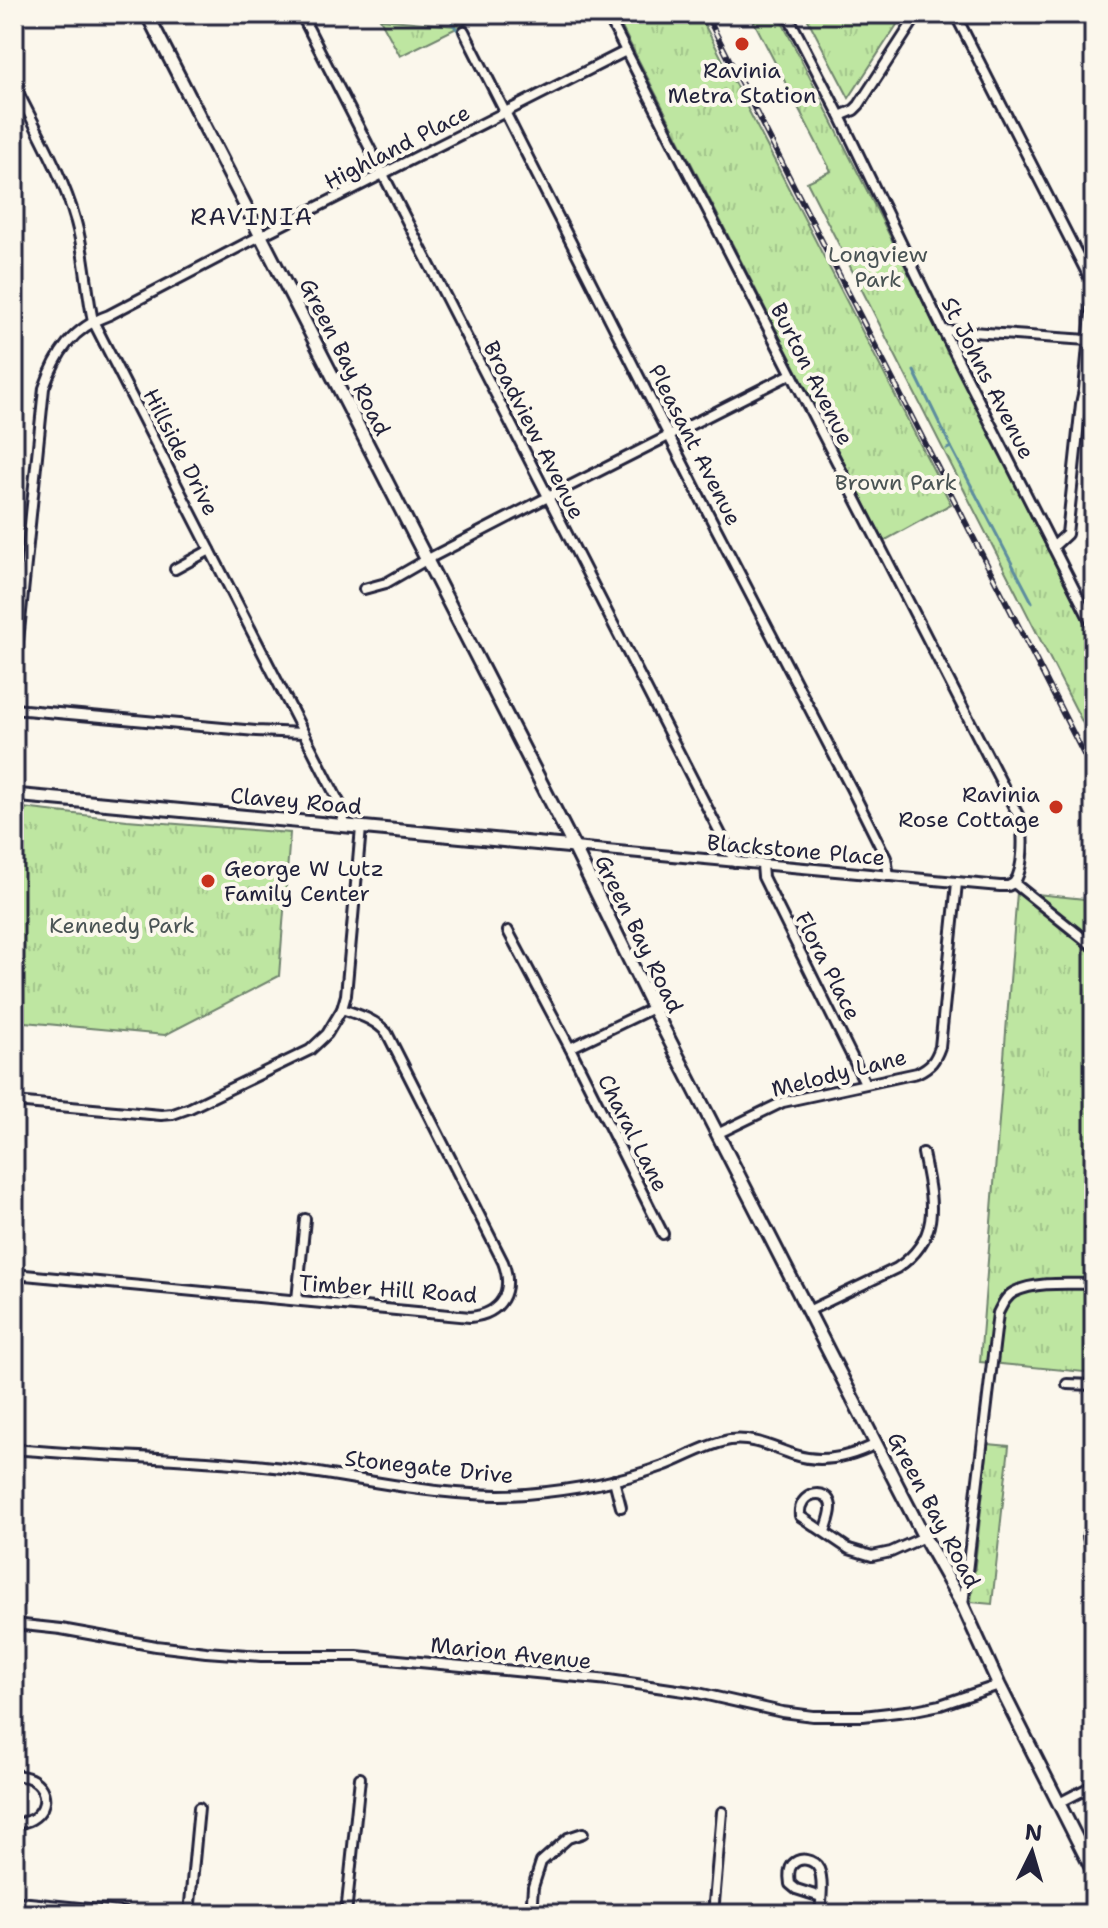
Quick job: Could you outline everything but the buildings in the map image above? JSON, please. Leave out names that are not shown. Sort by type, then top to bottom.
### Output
[{"type":"main road","name":"Green Bay Road","points":[[147,14],[574,847],[717,1134],[924,1537],[963,1606],[999,1685],[1094,1873]]},
{"type":"main road","name":"Clavey Road","points":[[14,795],[574,847]]},
{"type":"main road","points":[[14,1903],[125,1914]]},
{"type":"main road","points":[[14,1913],[21,1914]]},
{"type":"street","name":"Broadview Avenue","points":[[301,14],[735,862]]},
{"type":"street","name":"Burton Avenue","points":[[607,14],[1020,819],[1023,832],[1019,876],[1014,883]]},
{"type":"street","name":"St Johns Avenue","points":[[787,14],[1094,628]]},
{"type":"street","points":[[840,116],[859,105],[918,14]]},
{"type":"street","points":[[955,14],[1094,282],[1088,340],[1089,391],[1067,534],[1053,547]]},
{"type":"street","name":"Pleasant Avenue","points":[[464,31],[886,858],[889,876]]},
{"type":"street","name":"Highland Place","points":[[14,680],[44,388],[53,365],[73,337],[93,321],[122,309],[626,51]]},
{"type":"street","name":"Hillside Drive","points":[[14,84],[55,167],[76,222],[93,321],[290,703],[340,804],[344,826]]},
{"type":"street","points":[[943,330],[1088,340]]},
{"type":"street","points":[[364,589],[386,583],[791,374]]},
{"type":"street","points":[[175,569],[210,550]]},
{"type":"street","points":[[14,709],[303,733]]},
{"type":"street","points":[[14,1102],[173,1114],[310,1050],[327,1034],[342,1009],[346,995],[361,828]]},
{"type":"street","name":"Blackstone Place","points":[[574,847],[957,883],[1008,886],[1014,883]]},
{"type":"street","name":"Flora Place","points":[[762,865],[763,877],[865,1083]]},
{"type":"street","name":"Melody Lane","points":[[717,1134],[783,1102],[917,1073],[929,1067],[940,1047],[957,883]]},
{"type":"street","points":[[1014,883],[1094,947]]},
{"type":"street","name":"Charal Lane","points":[[508,931],[663,1234]]},
{"type":"street","points":[[570,1048],[653,1008]]},
{"type":"street","name":"Timber Hill Road","points":[[14,1274],[470,1317],[489,1313],[504,1297],[508,1284],[503,1262],[387,1033],[371,1020],[342,1009]]},
{"type":"street","points":[[808,1311],[897,1268],[920,1247],[927,1234],[932,1212],[923,1153]]},
{"type":"street","points":[[297,1300],[305,1219]]},
{"type":"street","points":[[963,1606],[998,1313],[1011,1293],[1032,1287],[1094,1284]]},
{"type":"street","points":[[1067,1384],[1094,1385]]},
{"type":"street","name":"Stonegate Drive","points":[[14,1449],[205,1460],[476,1494],[523,1494],[614,1480],[663,1466],[729,1441],[755,1441],[795,1455],[828,1460],[876,1444]]},
{"type":"street","points":[[614,1480],[621,1507]]},
{"type":"street","points":[[825,1532],[832,1507],[830,1502],[817,1494],[807,1496],[800,1505],[800,1516],[849,1549],[872,1556],[891,1552],[924,1537]]},
{"type":"street","points":[[1094,1526],[1087,1537],[1094,1551]]},
{"type":"street","name":"Marion Avenue","points":[[14,1624],[206,1652],[261,1656],[357,1656],[609,1680],[686,1691],[782,1712],[823,1716],[882,1715],[915,1710],[999,1685]]},
{"type":"street","points":[[14,1775],[27,1777],[39,1785],[44,1803],[35,1819],[22,1824],[14,1823]]},
{"type":"street","points":[[346,1914],[360,1778]]},
{"type":"street","points":[[1059,1803],[1094,1785]]},
{"type":"street","points":[[189,1914],[199,1808]]},
{"type":"street","points":[[713,1914],[722,1812]]},
{"type":"street","points":[[531,1914],[533,1887],[541,1862],[568,1838],[583,1833]]},
{"type":"street","points":[[820,1914],[821,1897],[818,1868],[807,1859],[798,1861],[789,1874],[790,1884],[821,1897]]},
{"type":"green space","name":"Brown Park","points":[[615,14],[699,14],[951,504],[884,541]]},
{"type":"green space","name":"Longview Park","points":[[750,14],[778,14],[1094,641],[1094,745],[807,182],[831,171]]},
{"type":"green space","points":[[805,14],[904,14],[849,98]]},
{"type":"green space","points":[[456,15],[469,17],[471,21],[400,56],[380,19],[455,26]]},
{"type":"green space","name":"Kennedy Park","points":[[14,807],[290,833],[279,976],[165,1035],[14,1021]]},
{"type":"green space","points":[[1017,892],[1094,900],[1094,1373],[980,1362]]},
{"type":"green space","points":[[988,1444],[1009,1446],[992,1604],[971,1602]]},
{"type":"waterway","points":[[452,23],[460,33]]},
{"type":"waterway","points":[[914,371],[951,447]]},
{"type":"waterway","points":[[947,449],[951,447],[1032,602]]},
{"type":"railway","points":[[706,14],[1094,774]]},
{"type":"place","name":"Ravinia Metra Station","points":[[742,44]]},
{"type":"place","name":"Ravinia Rose Cottage","points":[[1056,807]]},
{"type":"place","name":"George W Lutz Family Center","points":[[208,881]]},
{"type":"district","name":"RAVINIA","points":[[252,217]]}]
